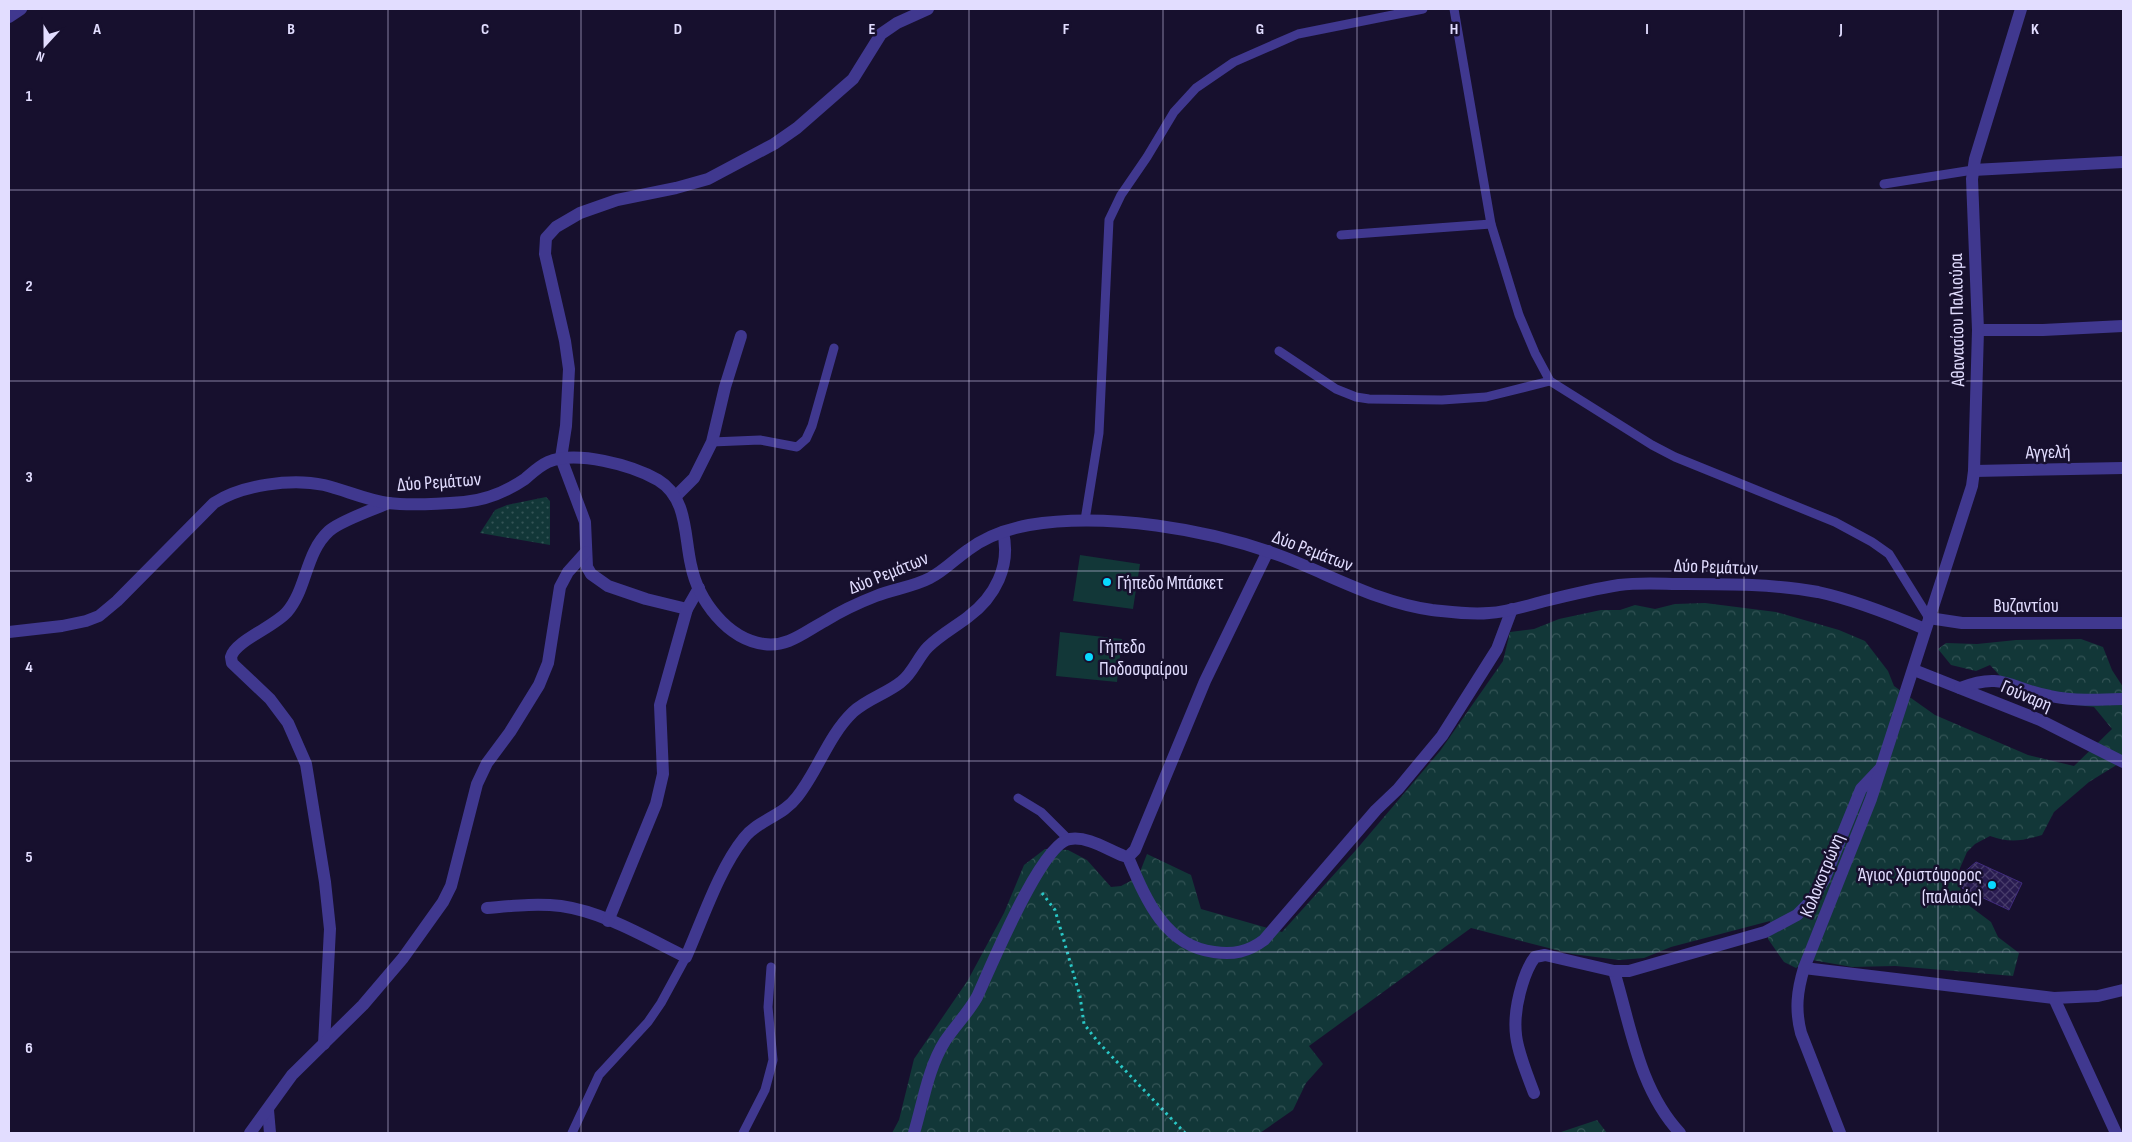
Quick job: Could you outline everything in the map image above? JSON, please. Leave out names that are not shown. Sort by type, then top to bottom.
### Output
[{"type":"street","points":[[9,17],[21,9]]},
{"type":"street","points":[[688,609],[646,599],[602,583],[590,574],[587,567],[585,522],[561,458],[569,400],[569,368],[544,245],[550,232],[580,213],[617,200],[676,188],[708,179],[774,144],[797,128],[853,79],[881,34],[897,23],[928,9]]},
{"type":"street","name":"Αθανασίου Παλιούρα","points":[[1927,623],[1968,502],[1974,471],[1978,330],[1971,198],[1973,170],[2021,9]]},
{"type":"street","points":[[1973,170],[2123,162]]},
{"type":"street","points":[[1978,330],[2043,330],[2123,326]]},
{"type":"street","points":[[675,497],[694,478],[712,442],[725,387],[741,336]]},
{"type":"street","name":"Δύο Ρεμάτων","points":[[9,632],[62,626],[99,616],[117,601],[192,523],[222,498],[285,482],[300,482],[318,484],[388,503],[466,502],[491,497],[513,486],[548,462],[561,458],[589,458],[645,474],[662,483],[675,497],[683,515],[691,566],[699,588],[715,614],[737,634],[754,642],[778,645],[792,640],[834,616],[875,596],[929,579],[972,546],[1003,532],[1024,526],[1085,520],[1183,530],[1268,552],[1376,596],[1406,605],[1435,610],[1495,613],[1622,584],[1747,585],[1784,587],[1829,595],[1927,623]]},
{"type":"street","name":"Αγγελή","points":[[1974,471],[2123,468]]},
{"type":"street","points":[[324,1044],[330,929],[324,872],[306,764],[288,723],[270,699],[232,663],[231,656],[237,646],[265,630],[290,608],[315,547],[331,528],[388,503]]},
{"type":"street","points":[[487,908],[539,905],[562,907],[608,921],[686,957],[721,878],[744,837],[754,828],[785,810],[797,798],[841,725],[853,712],[902,682],[929,646],[968,618],[993,590],[1003,570],[1005,560],[1003,532]]},
{"type":"street","points":[[250,1133],[292,1075],[363,1005],[403,958],[443,902],[451,886],[477,784],[487,763],[510,732],[539,686],[548,663],[560,586],[568,572],[586,552]]},
{"type":"street","points":[[1128,857],[1135,850],[1205,681],[1268,552]]},
{"type":"street","points":[[608,921],[656,804],[661,784],[663,752],[659,723],[660,705],[688,609],[699,588]]},
{"type":"street","points":[[914,1133],[934,1064],[945,1042],[977,998],[1036,873],[1050,854],[1068,839],[1087,841],[1128,857],[1154,912],[1182,941],[1204,951],[1228,954],[1251,950],[1264,940],[1376,810],[1398,789],[1442,736],[1497,649],[1512,609]]},
{"type":"street","name":"Βυζαντίου","points":[[1927,623],[2123,623]]},
{"type":"street","name":"Κολοκοτρώνη","points":[[1840,1133],[1798,1023],[1797,1000],[1804,968],[1871,799],[1914,670],[1927,623]]},
{"type":"street","name":"Γούναρη","points":[[1914,670],[2040,720],[2123,762]]},
{"type":"street","points":[[1960,688],[1976,682],[1991,680],[2007,683],[2046,696],[2073,700],[2123,699]]},
{"type":"street","points":[[1534,1093],[1518,1050],[1514,1029],[1516,1005],[1529,964],[1535,957],[1545,955],[1614,971],[1629,971],[1766,932],[1797,916],[1812,900],[1824,880],[1861,789],[1880,769]]},
{"type":"street","points":[[1804,968],[2054,998],[2098,996],[2123,990]]},
{"type":"street","points":[[1614,971],[1641,1067],[1657,1104],[1680,1133]]},
{"type":"street","points":[[2054,998],[2116,1133]]},
{"type":"street","points":[[268,1110],[270,1133]]},
{"type":"lane","points":[[1085,520],[1099,433],[1109,220],[1121,195],[1174,112],[1196,88],[1234,62],[1298,34],[1423,9]]},
{"type":"lane","points":[[1454,9],[1491,224],[1519,315],[1535,353],[1550,381],[1652,445],[1675,457],[1836,522],[1872,542],[1889,554],[1927,623]]},
{"type":"lane","points":[[1884,184],[1973,170]]},
{"type":"lane","points":[[1341,235],[1491,224]]},
{"type":"lane","points":[[712,442],[760,440],[797,446],[802,444],[812,426],[834,348]]},
{"type":"lane","points":[[1279,351],[1336,390],[1356,398],[1442,400],[1486,397],[1550,381]]},
{"type":"lane","points":[[1018,798],[1040,812],[1068,839]]},
{"type":"lane","points":[[572,1133],[600,1075],[648,1022],[661,1003],[686,957]]},
{"type":"lane","points":[[743,1133],[766,1090],[774,1060],[768,1007],[771,967]]},
{"type":"path","points":[[1036,873],[1038,888],[1055,910],[1080,996],[1084,1024],[1098,1042],[1185,1133]]},
{"type":"green space","points":[[546,497],[550,501],[550,545],[480,533],[495,510],[507,505]]},
{"type":"green space","name":"Γήπεδο Μπάσκετ","points":[[1080,555],[1140,564],[1133,609],[1073,601]]},
{"type":"green space","points":[[1705,603],[1776,612],[1839,630],[1865,641],[1888,671],[1894,686],[1935,715],[2028,755],[2074,766],[2112,729],[2094,707],[2058,703],[2001,677],[1990,665],[1976,671],[1951,665],[1938,649],[1946,643],[1977,644],[2016,640],[2081,639],[2103,647],[2112,670],[2123,687],[2123,761],[2089,782],[2054,812],[2042,835],[2016,840],[2004,840],[1990,836],[1975,844],[1967,852],[1960,868],[1958,878],[1963,901],[1991,922],[1998,937],[2019,953],[2013,976],[1895,966],[1852,967],[1812,960],[1796,968],[1784,962],[1768,939],[1770,921],[1671,947],[1644,958],[1619,960],[1572,954],[1471,928],[1309,1046],[1323,1064],[1306,1083],[1293,1110],[1260,1133],[892,1133],[899,1120],[914,1059],[968,980],[1004,913],[1024,865],[1045,849],[1068,850],[1087,860],[1111,887],[1121,886],[1138,877],[1147,854],[1191,875],[1201,909],[1282,932],[1356,850],[1440,751],[1503,661],[1510,632],[1534,629],[1559,619],[1601,610],[1620,610],[1635,605],[1655,609],[1675,604]]},
{"type":"green space","name":"Γήπεδο Ποδοσφαίρου","points":[[1060,632],[1122,639],[1117,682],[1056,676]]},
{"type":"green space","points":[[1597,1120],[1607,1133],[1558,1133]]},
{"type":"building","name":"Άγιος Χριστόφορος (παλαιός)","points":[[1976,862],[2022,883],[2009,910],[1962,888],[1965,881],[1961,875]]},
{"type":"place","name":"Γήπεδο Μπάσκετ","points":[[1107,582]]},
{"type":"place","name":"Γήπεδο Ποδοσφαίρου","points":[[1089,657]]},
{"type":"place","name":"Άγιος Χριστόφορος (παλαιός)","points":[[1992,885]]}]
